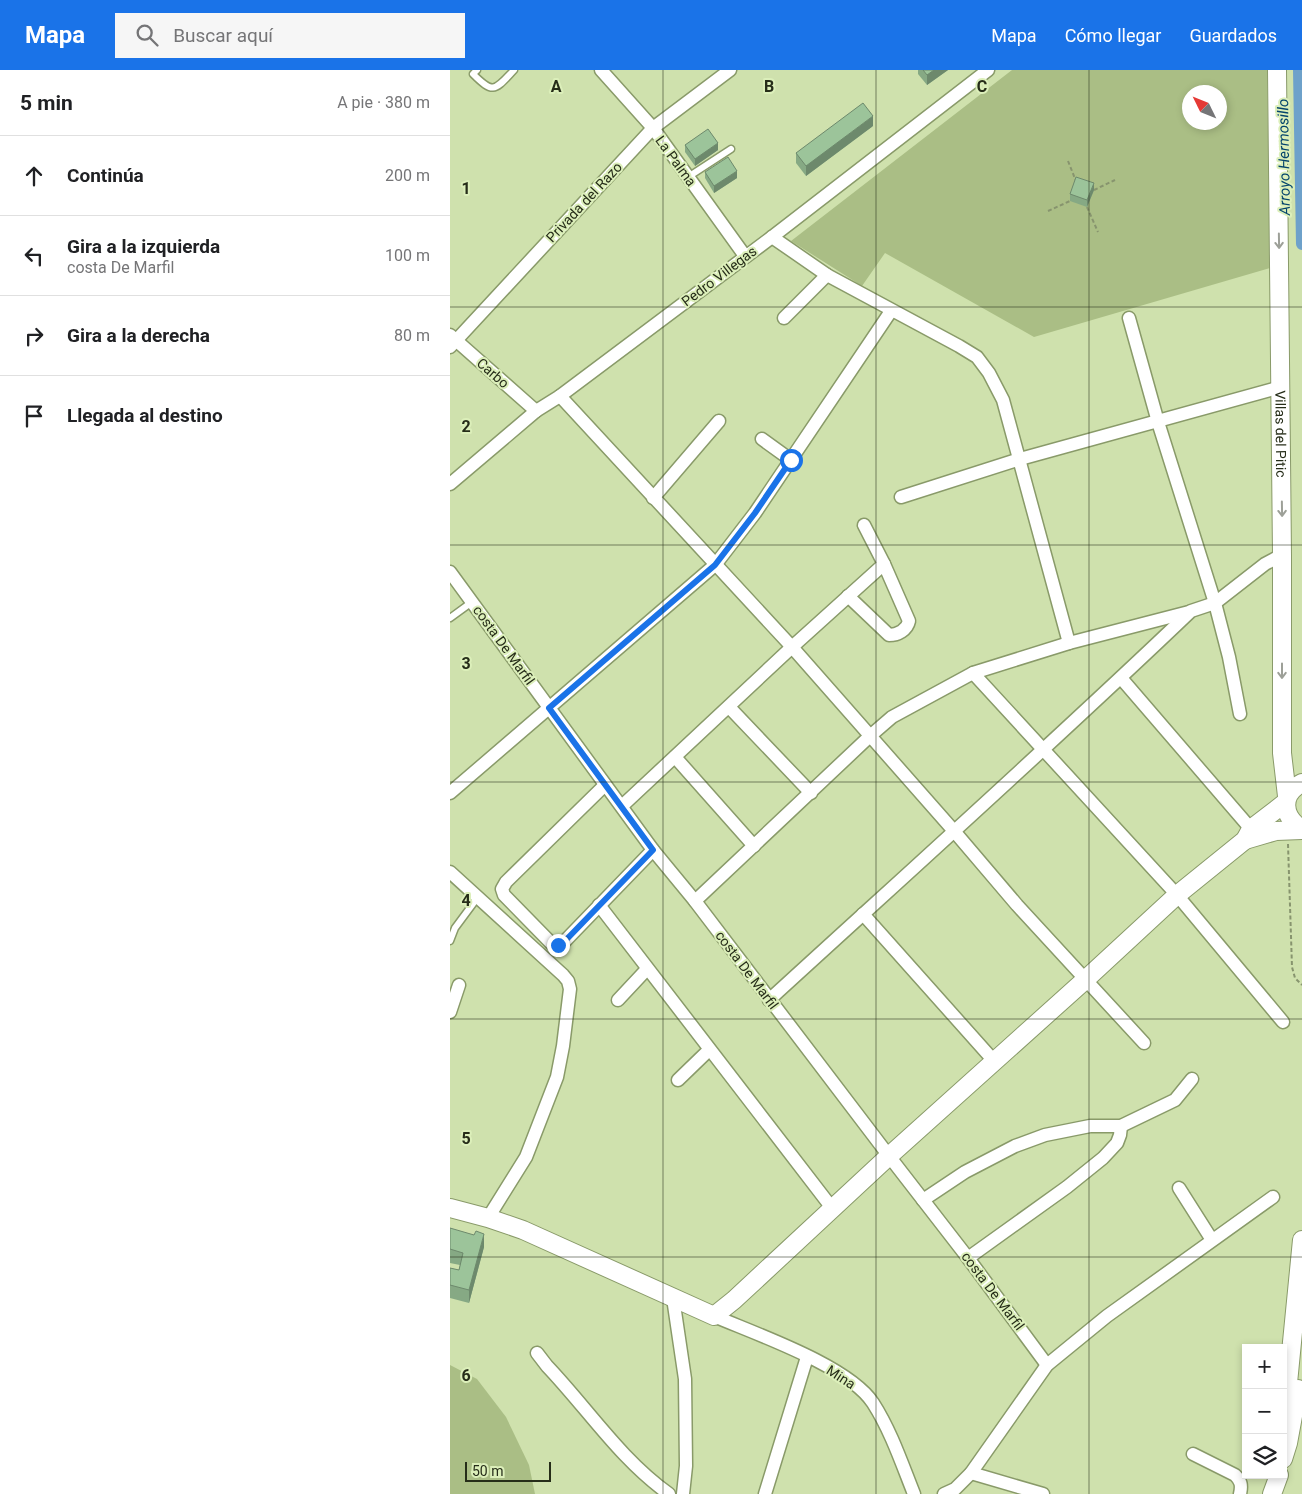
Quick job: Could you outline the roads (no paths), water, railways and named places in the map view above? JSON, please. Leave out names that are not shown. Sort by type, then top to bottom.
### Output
[{"type":"street","name":"La Palma","points":[[601,70],[653,128],[745,256]]},
{"type":"street","name":"Privada del Razo","points":[[452,341],[653,128],[730,70]]},
{"type":"street","name":"Villas del Pitic","points":[[1277,70],[1281,387],[1282,753],[1287,811],[1297,830]]},
{"type":"street","name":"Pedro Villegas","points":[[450,484],[536,411],[560,396],[772,237],[986,71]]},
{"type":"street","points":[[772,237],[827,275],[891,311],[960,346],[976,358],[989,373],[1003,400],[1069,643]]},
{"type":"street","points":[[784,318],[827,275]]},
{"type":"street","points":[[450,793],[715,565],[755,513],[891,311]]},
{"type":"street","points":[[1129,318],[1158,422],[1215,603],[1229,657],[1240,714]]},
{"type":"street","name":"Carbo","points":[[452,341],[536,411]]},
{"type":"street","points":[[901,497],[1020,459],[1281,387]]},
{"type":"street","points":[[560,396],[792,648],[1017,905],[1144,1043]]},
{"type":"street","points":[[652,498],[719,422]]},
{"type":"street","points":[[762,439],[791,460]]},
{"type":"street","points":[[848,596],[889,635],[894,635],[905,629],[909,621],[884,564],[864,525]]},
{"type":"street","points":[[695,901],[892,717],[973,673],[1069,643],[1215,603],[1265,564],[1282,555]]},
{"type":"street","points":[[622,806],[884,564]]},
{"type":"street","name":"costa De Marfil","points":[[450,572],[653,850],[695,901],[1047,1364]]},
{"type":"street","points":[[769,1000],[1045,750],[1191,611]]},
{"type":"street","points":[[973,673],[1176,895],[1283,1022]]},
{"type":"street","points":[[1121,678],[1248,835]]},
{"type":"street","points":[[729,708],[811,793]]},
{"type":"street","points":[[675,757],[754,846]]},
{"type":"street","points":[[450,1208],[488,1218],[549,1241],[714,1316],[734,1300],[832,1208],[1085,980],[1176,895],[1248,835],[1287,799],[1292,789],[1302,783]]},
{"type":"street","points":[[605,785],[525,861],[502,888],[504,895],[552,944],[558,945],[564,942],[653,850]]},
{"type":"street","points":[[1248,835],[1297,830]]},
{"type":"street","points":[[450,872],[563,975],[568,981],[570,989],[557,1077],[526,1157],[488,1218]]},
{"type":"street","points":[[599,905],[832,1208]]},
{"type":"street","points":[[863,914],[994,1061]]},
{"type":"street","points":[[618,1000],[647,968]]},
{"type":"street","points":[[450,1012],[459,985]]},
{"type":"street","points":[[678,1080],[709,1050]]},
{"type":"street","points":[[923,1200],[990,1158],[1045,1135],[1090,1126],[1121,1126],[1175,1100],[1192,1079]]},
{"type":"street","points":[[968,1258],[1103,1158],[1117,1143],[1121,1126]]},
{"type":"street","points":[[1180,1188],[1212,1240]]},
{"type":"street","points":[[952,1492],[971,1473],[1047,1364],[1107,1316],[1273,1196]]},
{"type":"street","points":[[1287,1389],[1302,1240]]},
{"type":"street","points":[[673,1298],[685,1379],[686,1458],[683,1494]]},
{"type":"street","name":"Mina","points":[[714,1316],[807,1356],[843,1375],[860,1388],[873,1403],[914,1494]]},
{"type":"street","points":[[1287,1446],[1298,1387],[1302,1352]]},
{"type":"street","points":[[537,1353],[615,1446],[639,1471],[669,1494]]},
{"type":"street","points":[[765,1494],[807,1356]]},
{"type":"street","points":[[1193,1454],[1235,1475],[1240,1480],[1242,1486],[1240,1494]]},
{"type":"street","points":[[971,1473],[1043,1494]]},
{"type":"street","points":[[1260,1494],[1265,1479]]},
{"type":"street","points":[[1272,1494],[1277,1479]]},
{"type":"lane","points":[[477,70],[473,74],[486,87],[492,88],[500,84],[514,70]]},
{"type":"lane","points":[[688,177],[732,149]]},
{"type":"lane","points":[[450,618],[472,602]]},
{"type":"lane","points":[[450,940],[455,928],[478,897]]},
{"type":"waterway","name":"Arroyo Hermosillo","points":[[1299,70],[1302,244]]}]
